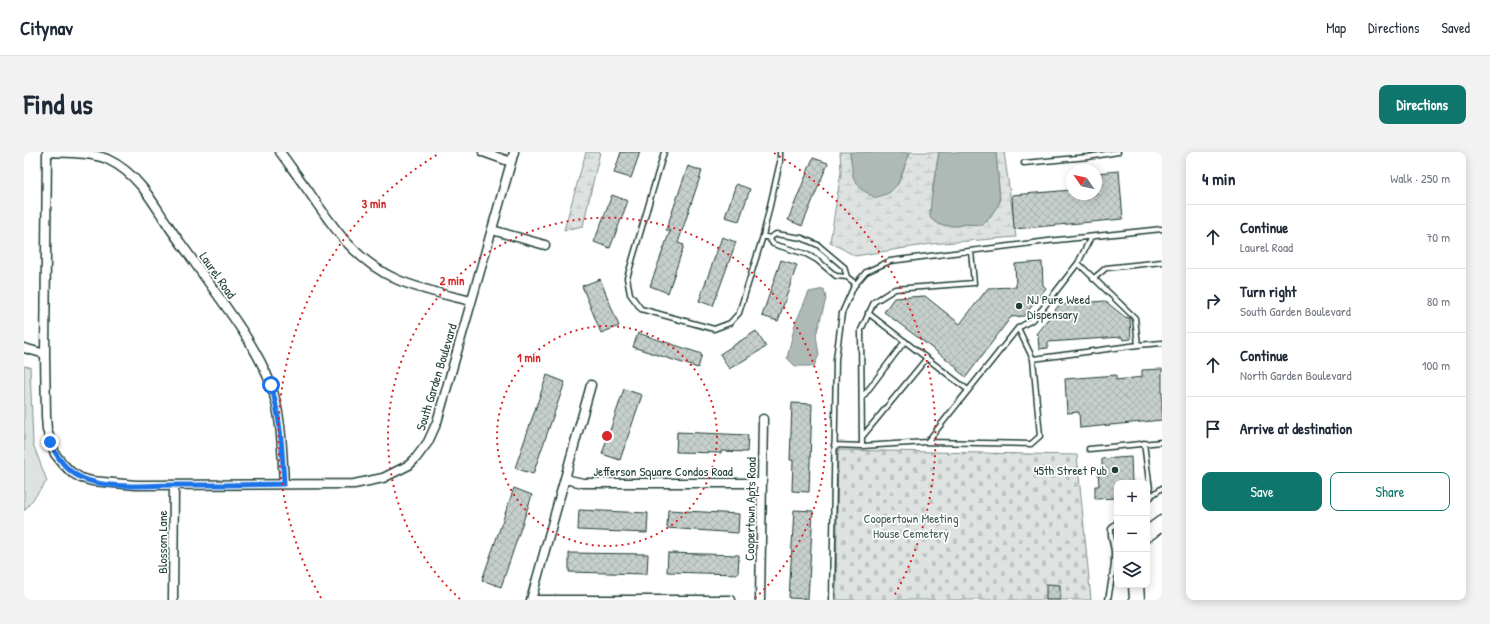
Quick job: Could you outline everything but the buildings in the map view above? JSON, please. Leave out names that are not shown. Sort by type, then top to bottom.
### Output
[{"type":"highway","points":[[1150,532],[1162,523]]},
{"type":"highway","points":[[1136,588],[1137,600]]},
{"type":"street","name":"South Garden Boulevard","points":[[47,152],[45,354],[47,430],[55,454],[62,464],[81,478],[98,482],[136,485],[174,485],[354,484],[364,483],[392,475],[409,465],[428,442],[437,422],[514,152]]},
{"type":"street","name":"Laurel Road","points":[[47,152],[88,154],[107,159],[134,178],[148,195],[239,326],[266,373],[280,421],[284,484]]},
{"type":"street","points":[[280,152],[341,237],[362,258],[374,267],[398,280],[433,292],[471,301]]},
{"type":"street","points":[[483,152],[511,162]]},
{"type":"street","points":[[492,230],[545,245]]},
{"type":"street","points":[[24,348],[45,354]]},
{"type":"street","points":[[591,386],[532,600],[731,600]]},
{"type":"street","name":"Coopertown Apts Road","points":[[760,600],[763,419]]},
{"type":"street","name":"Jefferson Square Condos Road","points":[[565,479],[583,483],[762,483]]},
{"type":"street","name":"Blossom Lane","points":[[173,600],[174,485]]},
{"type":"lane","points":[[664,152],[627,278],[630,294],[641,309],[714,329],[730,323],[739,313],[763,236],[780,162],[780,152]]},
{"type":"lane","points":[[1024,163],[1088,157],[1118,152]]},
{"type":"lane","points":[[832,600],[836,359],[842,313],[856,284],[866,272],[890,261],[1162,229]]},
{"type":"lane","points":[[769,238],[776,234],[802,238],[818,245],[844,267],[847,276],[856,284]]},
{"type":"lane","points":[[763,236],[769,238],[773,244],[794,249],[816,260],[836,276],[847,276]]},
{"type":"lane","points":[[926,442],[1018,328],[1032,320],[1043,308],[1078,263],[1091,237]]},
{"type":"lane","points":[[862,446],[861,330],[874,302],[895,289],[974,283],[971,251]]},
{"type":"lane","points":[[1093,279],[1106,268],[1162,262]]},
{"type":"lane","points":[[1078,263],[1135,318],[1138,345]]},
{"type":"lane","points":[[868,313],[968,390]]},
{"type":"lane","points":[[834,445],[862,446],[926,442],[1031,444],[1040,436],[1033,359],[1018,328]]},
{"type":"lane","points":[[862,399],[905,341]]},
{"type":"lane","points":[[1033,359],[1162,343]]},
{"type":"lane","points":[[862,437],[927,358]]},
{"type":"lane","points":[[1089,448],[1162,442]]},
{"type":"lane","points":[[1144,443],[1147,480]]},
{"type":"lane","points":[[1150,497],[1162,488]]},
{"type":"lane","points":[[1114,526],[1111,529],[1114,551]]},
{"type":"lane","points":[[1108,600],[1114,565],[1114,552]]},
{"type":"green space","points":[[586,152],[600,152],[583,226],[564,230]]},
{"type":"green space","points":[[840,152],[850,152],[851,155],[898,184],[910,152],[939,152],[933,184],[930,216],[940,225],[958,226],[966,224],[983,225],[989,219],[1000,201],[996,152],[1004,152],[1016,237],[931,244],[855,256],[830,242],[841,172]]},
{"type":"green space","points":[[24,366],[30,367],[33,444],[47,481],[24,511]]},
{"type":"green space","name":"Coopertown Meeting House Cemetery","points":[[838,450],[1077,455],[1091,600],[836,600]]},
{"type":"shaded area","points":[[850,152],[910,152],[898,184],[889,193],[875,198],[861,189],[853,177]]},
{"type":"shaded area","points":[[939,152],[996,152],[1000,201],[983,225],[940,225],[931,219],[931,201]]},
{"type":"shaded area","points":[[824,289],[826,299],[816,335],[819,355],[814,366],[795,366],[787,358],[795,324],[809,292]]},
{"type":"place","name":"NJ Pure Weed Dispensary","points":[[1019,306]]},
{"type":"place","name":"45th Street Pub","points":[[1115,470]]},
{"type":"route","points":[[50,442],[55,454],[62,464],[71,472],[81,478],[103,483],[146,486],[284,484],[283,452],[278,409],[271,385]]}]
